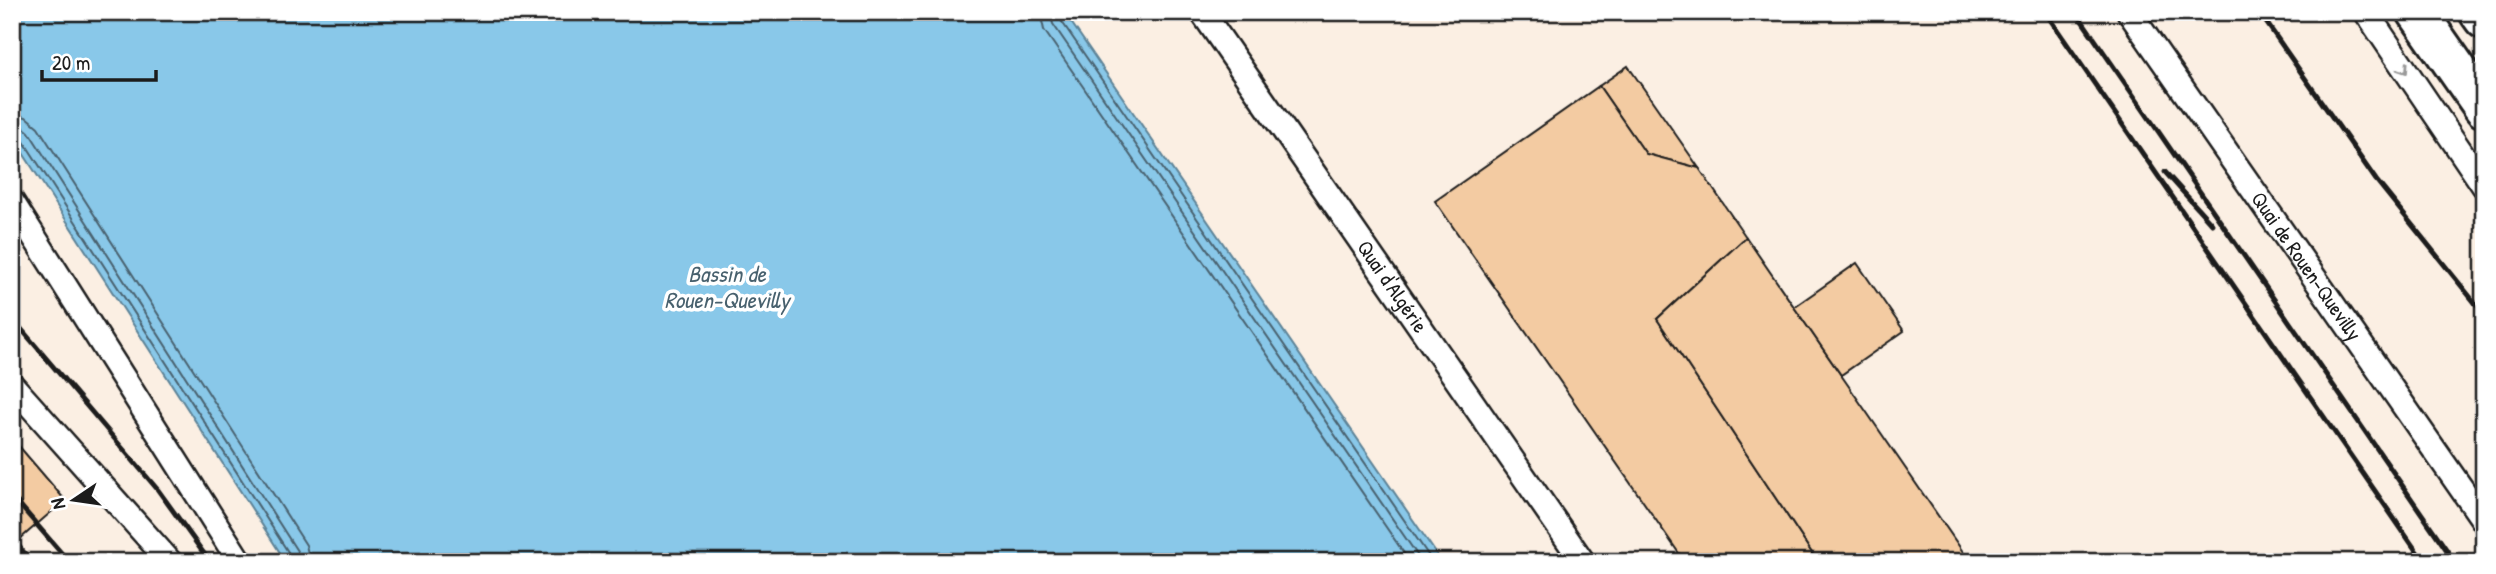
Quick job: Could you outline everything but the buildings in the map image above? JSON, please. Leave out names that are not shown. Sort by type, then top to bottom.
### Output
[{"type":"main road","points":[[2417,12],[2484,108]]},
{"type":"main road","points":[[2479,12],[2484,19]]},
{"type":"lane","name":"Quai d'Algérie","points":[[1202,12],[1583,562]]},
{"type":"lane","name":"Quai de Rouen-Quevilly","points":[[2129,12],[2484,521]]},
{"type":"lane","points":[[2366,12],[2484,186]]},
{"type":"lane","points":[[12,202],[240,562]]},
{"type":"lane","points":[[12,385],[170,562]]},
{"type":"shaded area","points":[[1064,12],[2484,12],[2484,562],[1442,562]]},
{"type":"shaded area","points":[[12,136],[286,562],[12,562]]},
{"type":"water","name":"Bassin de Rouen-Quevilly","points":[[12,12],[1064,12],[1442,562],[286,562],[12,136]]},
{"type":"railway","points":[[2045,12],[2424,562]]},
{"type":"railway","points":[[2076,12],[2455,562]]},
{"type":"railway","points":[[2259,12],[2376,180],[2484,314]]},
{"type":"railway","points":[[2165,172],[2212,224]]},
{"type":"railway","points":[[12,318],[158,490],[210,562]]},
{"type":"railway","points":[[12,496],[69,562]]},
{"type":"railway","points":[[12,538],[32,562]]}]
